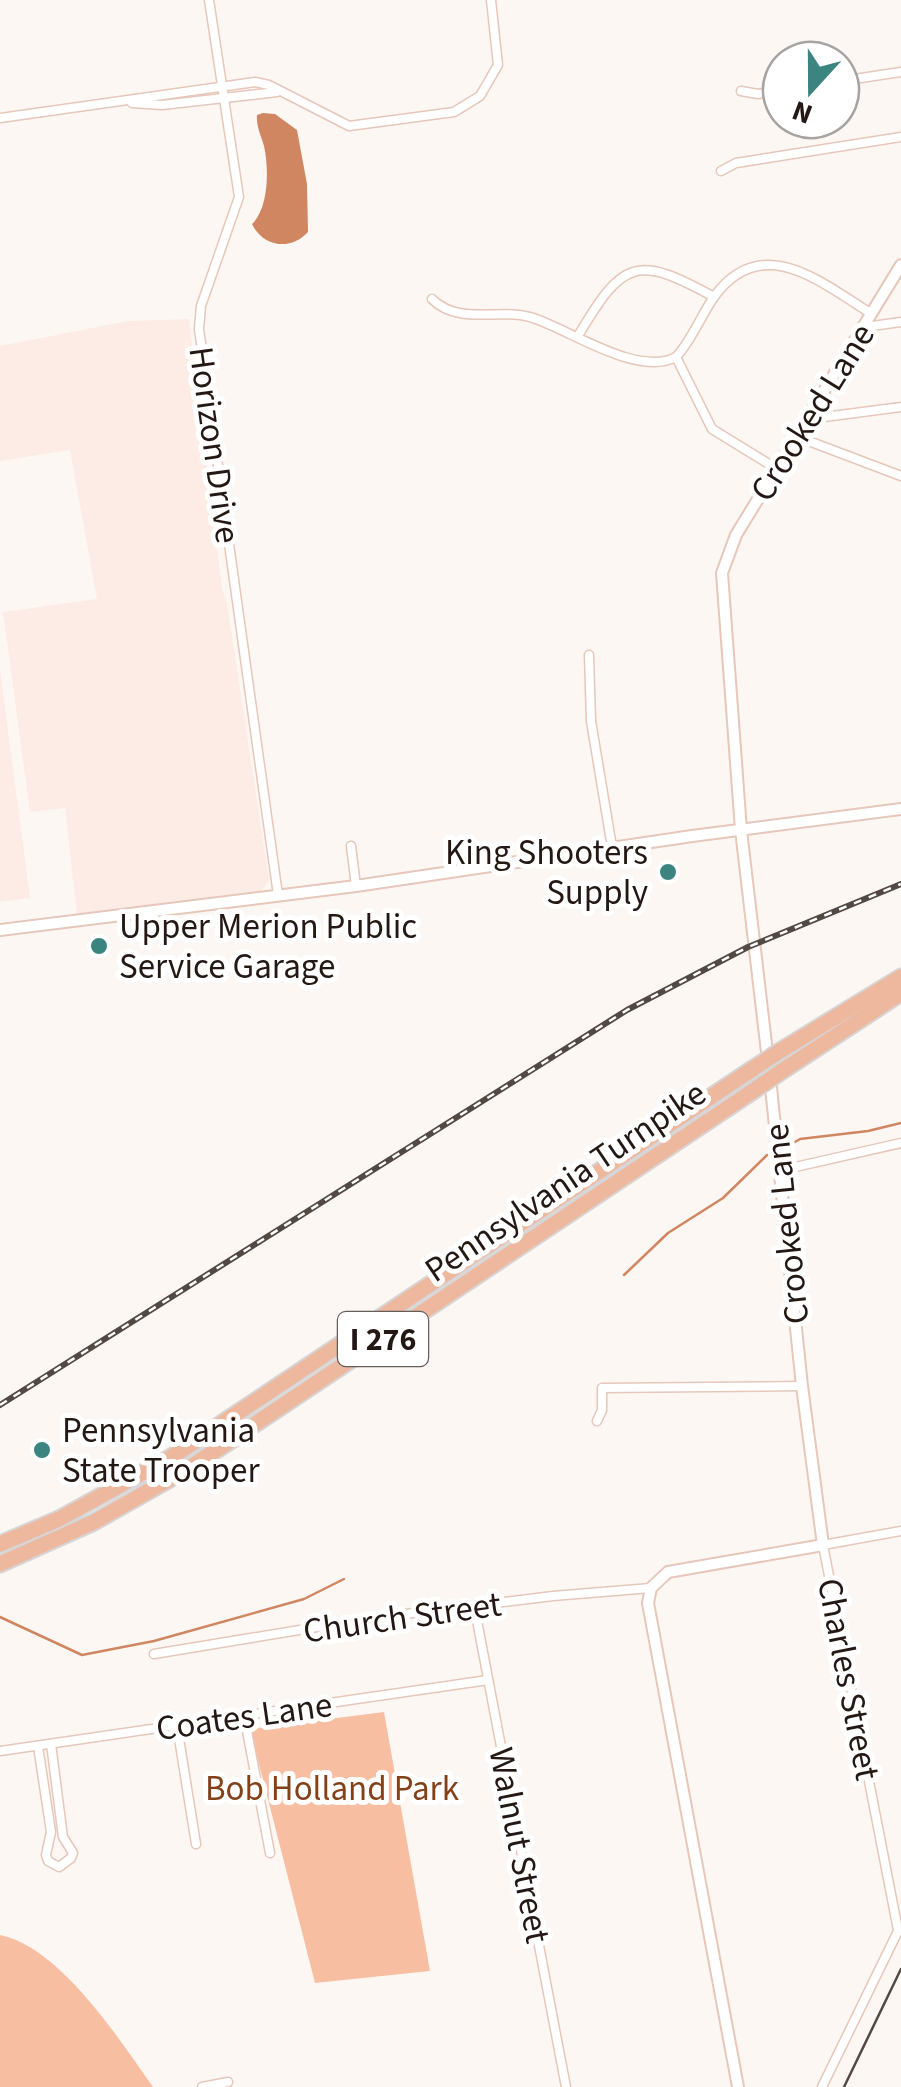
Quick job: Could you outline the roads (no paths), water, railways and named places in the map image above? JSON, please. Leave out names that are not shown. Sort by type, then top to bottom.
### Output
[{"type":"highway","name":"Pennsylvania Turnpike","points":[[0,1544],[72,1512],[209,1433],[751,1070],[901,978]]},
{"type":"highway","name":"Pennsylvania Turnpike","points":[[0,1564],[94,1522],[191,1467],[901,993]]},
{"type":"street","name":"Horizon Drive","points":[[210,0],[239,197],[198,321],[278,895]]},
{"type":"street","points":[[0,118],[254,82],[349,126],[461,110],[480,96],[498,65],[491,0]]},
{"type":"street","points":[[861,78],[901,72]]},
{"type":"street","points":[[741,91],[761,93]]},
{"type":"street","points":[[119,102],[162,105],[281,93]]},
{"type":"street","points":[[720,171],[736,162],[901,137]]},
{"type":"street","name":"Crooked Lane","points":[[823,1545],[742,830],[722,572],[733,540],[901,264]]},
{"type":"street","points":[[432,299],[456,314],[523,315],[639,362],[661,363],[676,357],[714,297],[745,271],[782,265],[807,272],[872,314]]},
{"type":"street","points":[[578,336],[603,294],[630,273],[667,272],[714,297]]},
{"type":"street","points":[[865,327],[901,322]]},
{"type":"street","points":[[676,357],[712,429],[778,470]]},
{"type":"street","points":[[809,419],[901,406]]},
{"type":"street","points":[[798,437],[901,476]]},
{"type":"street","points":[[589,655],[591,721],[612,847]]},
{"type":"street","points":[[0,930],[356,886],[901,809]]},
{"type":"street","points":[[351,846],[356,886]]},
{"type":"street","points":[[782,1170],[901,1142]]},
{"type":"street","points":[[597,1420],[602,1410],[602,1388],[802,1386]]},
{"type":"street","points":[[738,2087],[650,1619],[650,1588],[659,1578],[680,1568],[901,1531]]},
{"type":"street","name":"Charles Street","points":[[823,1545],[900,1928]]},
{"type":"street","name":"Church Street","points":[[154,1654],[372,1618],[650,1588]]},
{"type":"street","name":"Walnut Street","points":[[474,1605],[566,2086]]},
{"type":"street","name":"Coates Lane","points":[[0,1752],[488,1680]]},
{"type":"street","points":[[244,1716],[270,1853]]},
{"type":"street","points":[[177,1726],[196,1844]]},
{"type":"street","points":[[38,1746],[50,1832],[46,1855],[48,1861],[59,1866],[71,1858],[72,1852],[62,1837],[51,1744]]},
{"type":"street","points":[[822,2087],[900,1928]]},
{"type":"street","points":[[202,2087],[228,2082]]},
{"type":"waterway","points":[[790,1145],[800,1139],[901,1123]]},
{"type":"waterway","points":[[624,1275],[668,1233],[723,1198],[767,1155]]},
{"type":"waterway","points":[[0,1617],[82,1655],[154,1641],[304,1599],[344,1579]]},
{"type":"tram line","points":[[844,2087],[901,1969]]},
{"type":"railway","points":[[0,1405],[627,1010],[748,947],[901,884]]},
{"type":"place","name":"King Shooters Supply","points":[[668,872]]},
{"type":"place","name":"Upper Merion Public Service Garage","points":[[99,946]]},
{"type":"place","name":"Pennsylvania State Trooper","points":[[42,1450]]},
{"type":"park label","name":"Bob Holland Park","points":[[332,1788]]}]
